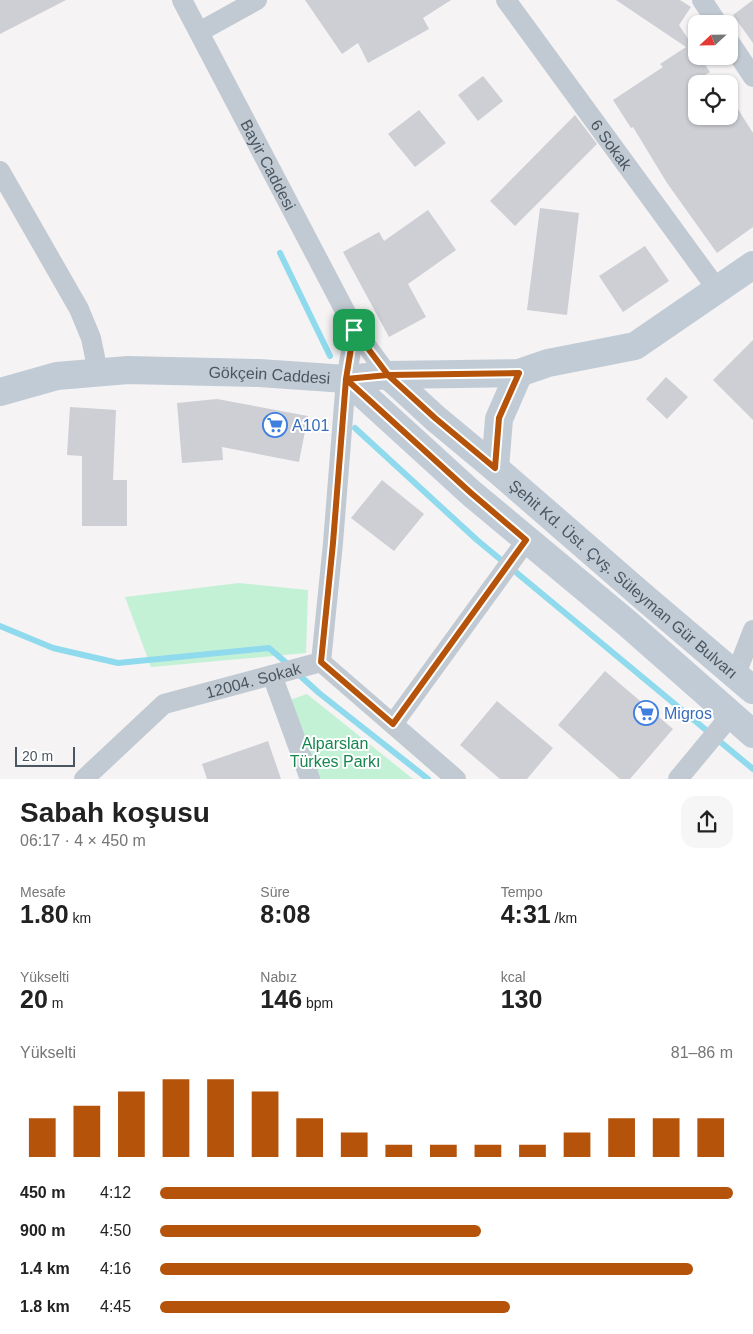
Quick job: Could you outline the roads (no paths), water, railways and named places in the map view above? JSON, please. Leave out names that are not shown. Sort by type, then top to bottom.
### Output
[{"type":"main road","name":"Gökçein Caddesi","points":[[0,392],[57,376],[128,370],[346,379],[388,375],[519,373],[548,362],[635,346],[753,265]]},
{"type":"main road","name":"Şehit Kd. Üst. Çvş. Süleyman Gür Bulvarı","points":[[495,468],[499,418],[519,373]]},
{"type":"main road","name":"Şehit Kd. Üst. Çvş. Süleyman Gür Bulvarı","points":[[388,375],[435,418],[744,682]]},
{"type":"main road","name":"Şehit Kd. Üst. Çvş. Süleyman Gür Bulvarı","points":[[346,379],[471,493],[521,548],[627,623],[727,720],[753,734]]},
{"type":"street","name":"Bayir Caddesi","points":[[182,0],[354,330],[388,375]]},
{"type":"street","points":[[199,32],[257,0]]},
{"type":"street","name":"6 Sokak","points":[[506,0],[717,289]]},
{"type":"street","points":[[702,0],[712,15]]},
{"type":"street","points":[[738,54],[753,77]]},
{"type":"street","points":[[0,171],[78,308],[91,338],[98,372]]},
{"type":"street","name":"12004. Sokak","points":[[84,779],[164,704],[321,662],[346,379],[354,330]]},
{"type":"street","points":[[393,724],[521,548]]},
{"type":"street","points":[[744,682],[753,630]]},
{"type":"street","points":[[321,662],[456,779]]},
{"type":"street","points":[[282,672],[310,779]]},
{"type":"street","points":[[678,779],[727,720]]},
{"type":"waterway","points":[[280,253],[330,356]]},
{"type":"waterway","points":[[355,428],[477,540],[753,769]]},
{"type":"waterway","points":[[0,626],[53,648],[118,663],[269,648],[290,666]]},
{"type":"waterway","points":[[297,673],[319,693],[428,779]]},
{"type":"place","name":"A101","points":[[275,425]]},
{"type":"place","name":"Migros","points":[[646,713]]},
{"type":"park label","name":"Alparslan Türkes Parkı","points":[[335,752]]}]
